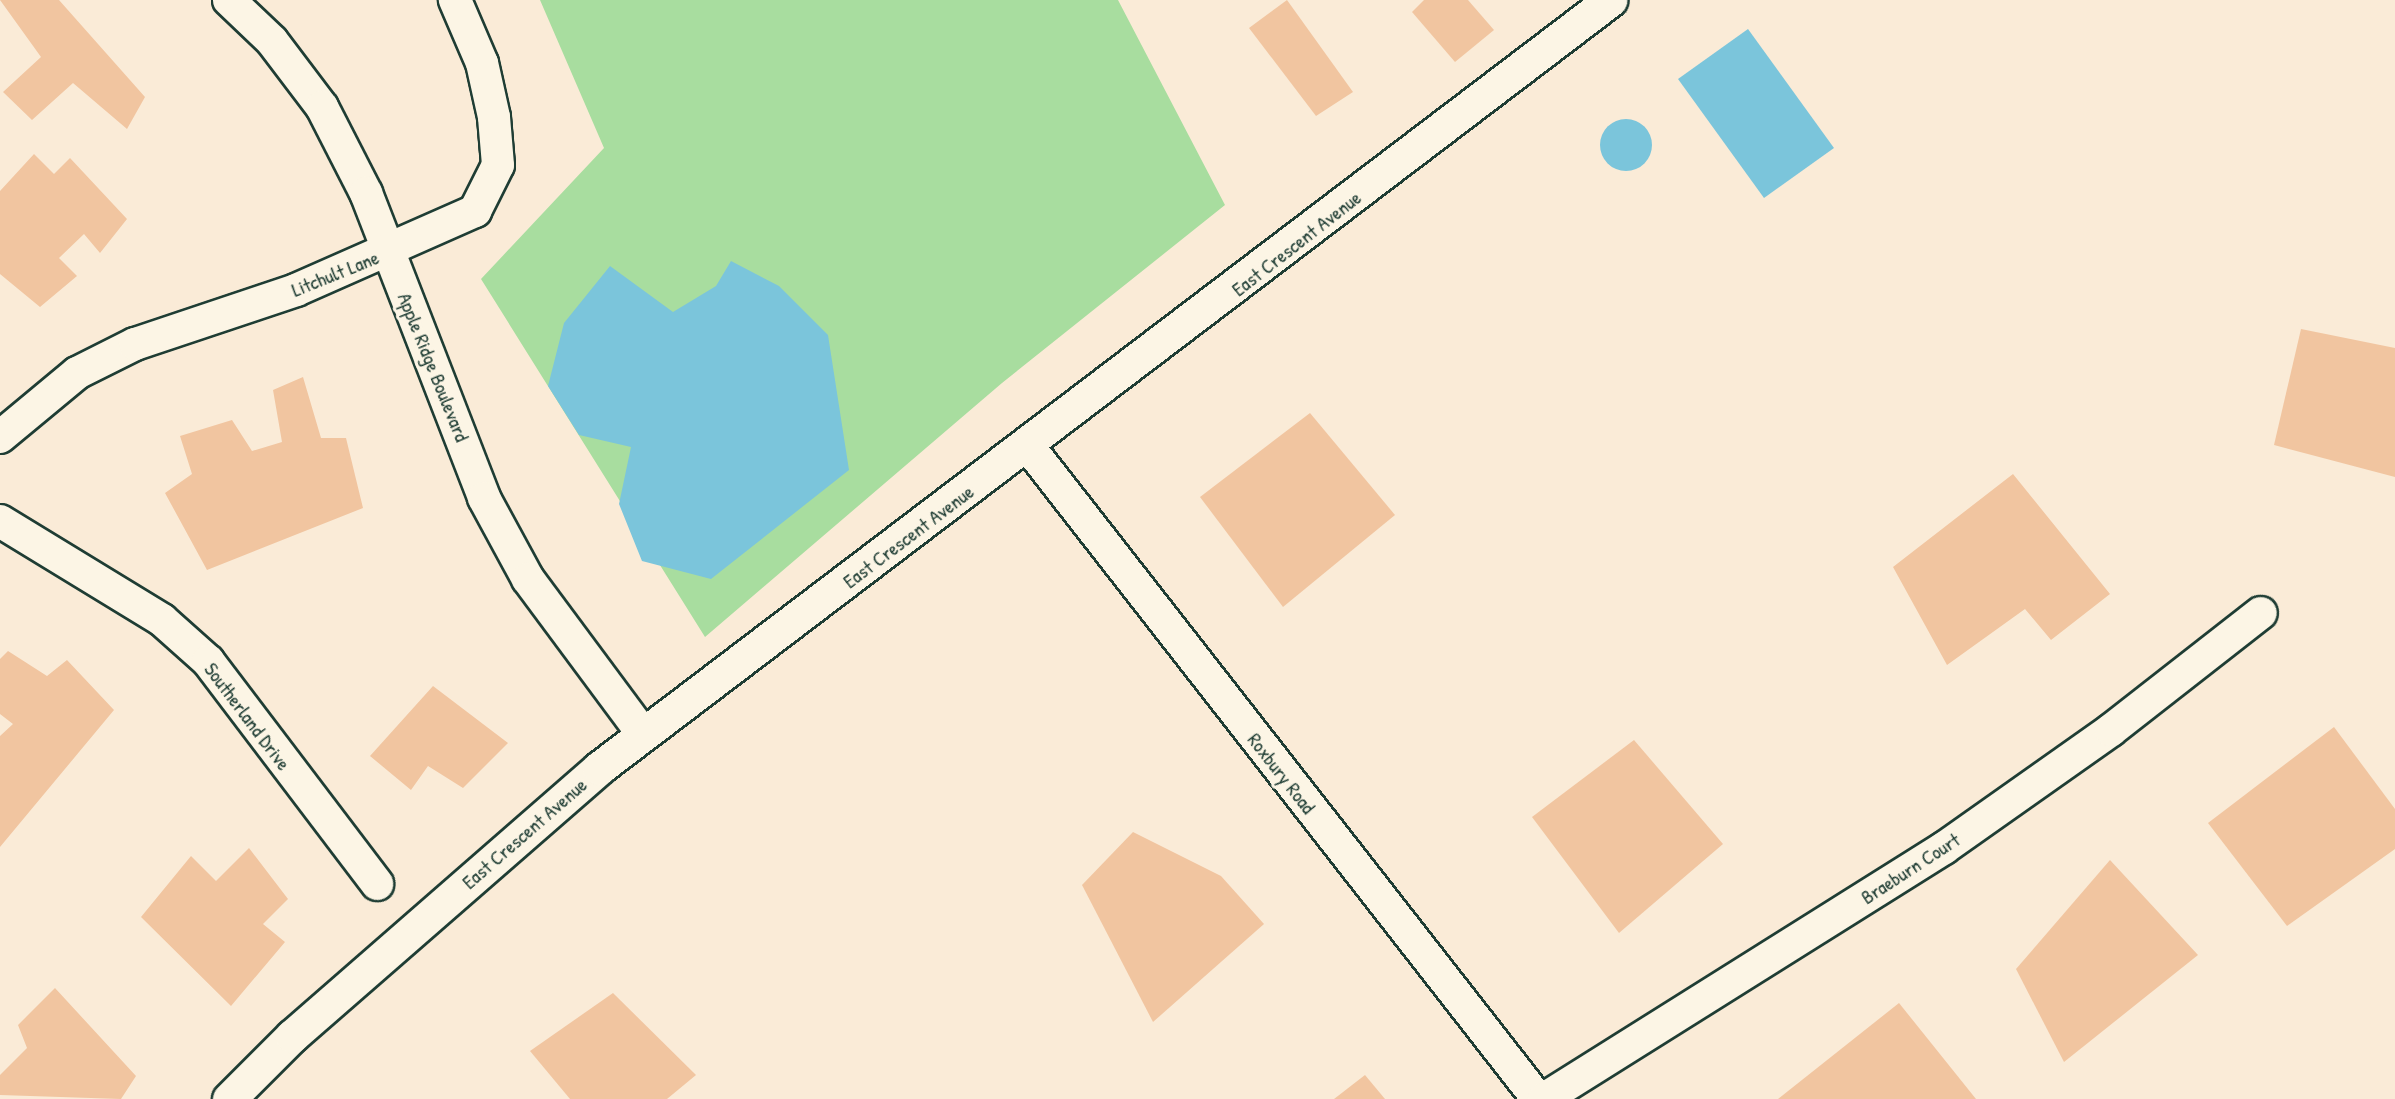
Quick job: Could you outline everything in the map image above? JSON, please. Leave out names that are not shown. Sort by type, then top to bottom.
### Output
[{"type":"street","name":"Apple Ridge Boulevard","points":[[229,0],[272,41],[322,107],[366,193],[484,498],[528,579],[644,735]]},
{"type":"street","name":"Litchult Lane","points":[[0,437],[77,373],[135,344],[296,290],[475,212],[498,165],[482,63],[455,0]]},
{"type":"street","name":"East Crescent Avenue","points":[[229,1099],[420,924],[644,735],[1028,446],[1611,0]]},
{"type":"street","name":"Roxbury Road","points":[[1028,446],[1538,1099]]},
{"type":"street","name":"Southerland Drive","points":[[0,521],[162,620],[208,661],[377,884]]},
{"type":"street","name":"Braeburn Court","points":[[1544,1099],[1944,848],[2111,730],[2261,613]]},
{"type":"green space","points":[[540,0],[1118,0],[1225,205],[1002,383],[705,637],[481,279],[604,148]]},
{"type":"water","points":[[1748,29],[1834,148],[1764,198],[1678,79]]},
{"type":"water","points":[[1621,119],[1631,119],[1640,123],[1648,131],[1652,145],[1648,159],[1640,167],[1631,171],[1621,171],[1612,167],[1604,159],[1600,150],[1600,140],[1604,131],[1612,123]]},
{"type":"water","points":[[731,261],[779,286],[828,335],[849,470],[711,579],[642,561],[619,504],[631,447],[579,435],[548,386],[564,323],[610,266],[673,312],[716,286]]},
{"type":"building","points":[[0,0],[59,0],[145,97],[127,129],[73,83],[32,120],[3,92],[41,57]]},
{"type":"building","points":[[1287,0],[1353,92],[1316,116],[1249,28]]},
{"type":"building","points":[[1424,0],[1468,0],[1494,30],[1455,62],[1412,12]]},
{"type":"building","points":[[34,154],[54,174],[70,158],[127,219],[100,253],[84,234],[59,258],[77,276],[40,307],[0,274],[0,191]]},
{"type":"building","points":[[2301,329],[2395,348],[2395,477],[2274,445]]},
{"type":"building","points":[[303,377],[321,438],[346,438],[363,508],[207,570],[165,493],[192,474],[180,436],[232,420],[252,451],[282,442],[273,390]]},
{"type":"building","points":[[1310,413],[1395,515],[1283,607],[1200,497]]},
{"type":"building","points":[[2013,474],[2110,594],[2051,640],[2025,609],[1947,665],[1893,567]]},
{"type":"building","points":[[8,651],[47,676],[67,660],[114,710],[0,847],[0,736],[13,724],[0,714],[0,659]]},
{"type":"building","points":[[433,686],[508,743],[463,788],[428,766],[411,790],[370,756]]},
{"type":"building","points":[[2334,727],[2395,809],[2395,849],[2287,926],[2208,823]]},
{"type":"building","points":[[1634,740],[1723,844],[1619,933],[1532,817]]},
{"type":"building","points":[[1133,832],[1221,876],[1264,924],[1153,1022],[1082,885]]},
{"type":"building","points":[[249,848],[288,899],[263,924],[285,942],[231,1006],[141,917],[191,856],[216,881]]},
{"type":"building","points":[[2110,860],[2198,955],[2064,1062],[2016,969]]},
{"type":"building","points":[[55,988],[136,1076],[121,1099],[0,1095],[0,1075],[27,1048],[18,1025]]},
{"type":"building","points":[[613,993],[696,1075],[667,1099],[570,1099],[530,1051]]},
{"type":"building","points":[[1899,1003],[1976,1099],[1778,1099]]},
{"type":"building","points":[[1365,1075],[1385,1099],[1334,1099]]}]
